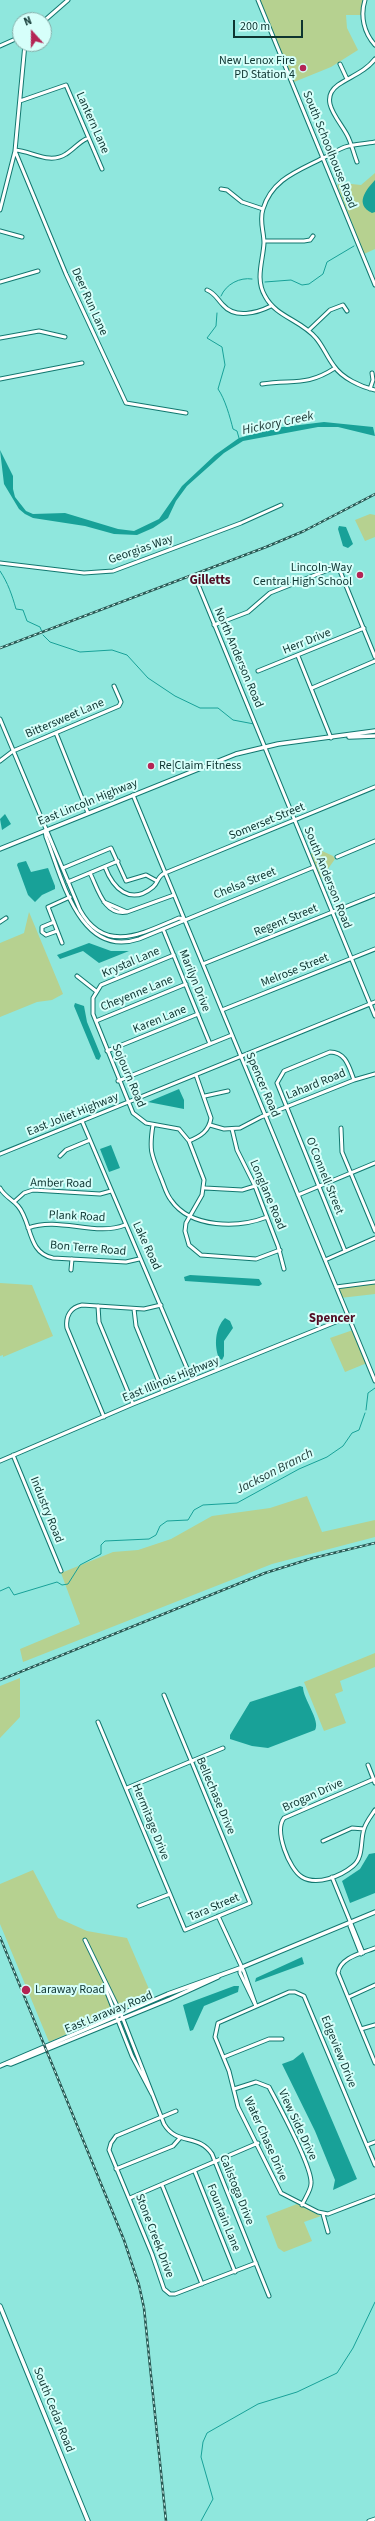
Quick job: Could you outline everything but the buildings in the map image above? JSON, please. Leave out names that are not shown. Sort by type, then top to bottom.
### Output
[{"type":"main road","name":"East Lincoln Highway","points":[[0,849],[227,757],[264,747],[375,731]]},
{"type":"main road","name":"East Lincoln Highway","points":[[346,736],[375,736]]},
{"type":"main road","points":[[240,1968],[375,1912]]},
{"type":"main road","name":"East Laraway Road","points":[[0,2066],[116,2016],[240,1968]]},
{"type":"main road","name":"East Laraway Road","points":[[7,2063],[11,2064],[123,2019],[218,1976]]},
{"type":"main road","name":"South Cedar Road","points":[[0,2306],[88,2521]]},
{"type":"street","points":[[52,13],[68,0]]},
{"type":"street","name":"South Schoolhouse Road","points":[[258,0],[375,285]]},
{"type":"street","points":[[366,0],[363,13],[364,26],[375,45]]},
{"type":"street","points":[[0,46],[12,41]]},
{"type":"street","points":[[0,210],[15,150],[24,52]]},
{"type":"street","points":[[357,162],[350,140],[337,120],[329,102],[331,94],[336,86],[362,72],[375,59]]},
{"type":"street","points":[[340,64],[347,79]]},
{"type":"street","name":"Lantern Lane","points":[[20,101],[66,85],[102,169]]},
{"type":"street","points":[[15,150],[25,151],[43,158],[58,158],[66,155],[86,139]]},
{"type":"street","points":[[375,142],[351,146],[301,167],[277,185],[263,209],[261,220],[264,241],[260,278],[261,288],[271,306],[282,315],[309,330],[323,347],[335,368],[346,376],[370,389],[375,390]]},
{"type":"street","name":"Deer Run Lane","points":[[15,150],[66,274],[126,403],[186,413]]},
{"type":"street","points":[[221,189],[227,190],[242,202],[263,209]]},
{"type":"street","points":[[0,231],[22,237]]},
{"type":"street","points":[[264,241],[304,241],[310,240],[313,236]]},
{"type":"street","points":[[0,282],[38,271]]},
{"type":"street","points":[[207,290],[214,292],[225,307],[236,312],[256,313],[271,306]]},
{"type":"street","points":[[309,330],[330,310],[343,305],[347,311]]},
{"type":"street","points":[[0,338],[39,330],[65,337]]},
{"type":"street","points":[[0,380],[82,363]]},
{"type":"street","points":[[262,384],[301,382],[325,374],[335,368]]},
{"type":"street","points":[[370,389],[373,380],[372,373]]},
{"type":"street","name":"Georgias Way","points":[[0,563],[84,573],[113,571],[242,523],[281,505]]},
{"type":"street","points":[[214,625],[250,610],[270,593],[338,566],[375,657]]},
{"type":"street","name":"North Anderson Road","points":[[195,577],[264,747]]},
{"type":"street","name":"Herr Drive","points":[[258,671],[364,628]]},
{"type":"street","points":[[298,656],[331,738]]},
{"type":"street","points":[[312,688],[375,661]]},
{"type":"street","name":"Bittersweet Lane","points":[[0,761],[13,751],[119,706],[121,702],[114,686]]},
{"type":"street","points":[[0,719],[45,831],[63,868],[70,897],[83,923],[103,938],[127,942],[162,927]]},
{"type":"street","points":[[56,733],[88,814]]},
{"type":"street","name":"South Anderson Road","points":[[264,747],[375,1016]]},
{"type":"street","name":"Somerset Street","points":[[165,873],[375,787]]},
{"type":"street","name":"Spencer Road","points":[[133,795],[375,1382]]},
{"type":"street","points":[[45,831],[46,837],[66,882],[84,917],[101,932],[126,938],[162,927]]},
{"type":"street","points":[[337,857],[375,841]]},
{"type":"street","points":[[63,868],[111,848],[126,881],[146,875],[157,881]]},
{"type":"street","points":[[66,882],[118,861]]},
{"type":"street","points":[[105,867],[113,886],[127,894],[146,890],[157,881],[159,876],[165,873]]},
{"type":"street","name":"Chelsa Street","points":[[162,927],[179,918],[184,919],[314,867]]},
{"type":"street","points":[[90,873],[104,902],[111,910],[118,912],[127,912],[174,894]]},
{"type":"street","name":"Regent Street","points":[[203,964],[375,895]]},
{"type":"street","points":[[62,943],[49,906],[70,897]]},
{"type":"street","points":[[0,922],[6,918]]},
{"type":"street","points":[[54,922],[42,927],[42,932],[46,935],[57,931]]},
{"type":"street","name":"Marilyn Drive","points":[[162,927],[210,1044]]},
{"type":"street","name":"Melrose Street","points":[[222,1010],[375,949]]},
{"type":"street","name":"Krystal Lane","points":[[96,991],[106,983],[174,955]]},
{"type":"street","points":[[77,976],[96,991]]},
{"type":"street","name":"Cheyenne Lane","points":[[96,1021],[186,984]]},
{"type":"street","name":"Sojourn Road","points":[[96,991],[91,1005],[118,1081],[128,1102],[137,1117],[153,1125],[179,1129],[189,1141],[204,1180],[205,1188]]},
{"type":"street","name":"East Joliet Highway","points":[[0,1154],[375,1002]]},
{"type":"street","name":"Karen Lane","points":[[107,1051],[198,1014]]},
{"type":"street","points":[[118,1081],[232,1035]]},
{"type":"street","name":"O'Connell Street","points":[[345,1251],[278,1089],[278,1079],[284,1071],[327,1053],[336,1052],[345,1059],[354,1080]]},
{"type":"street","name":"Lahard Road","points":[[232,1129],[244,1126],[266,1115],[354,1080],[375,1074]]},
{"type":"street","points":[[189,1141],[203,1134],[210,1125],[210,1112],[196,1075]]},
{"type":"street","points":[[205,1096],[228,1091]]},
{"type":"street","name":"Lake Road","points":[[82,1121],[139,1259],[152,1280],[192,1380]]},
{"type":"street","points":[[153,1125],[151,1156],[171,1201],[190,1215],[205,1222],[245,1224],[267,1217]]},
{"type":"street","points":[[210,1125],[232,1129]]},
{"type":"street","points":[[341,1128],[342,1150],[375,1232]]},
{"type":"street","name":"Longlane Road","points":[[232,1129],[237,1150],[255,1186],[280,1250],[284,1269]]},
{"type":"street","points":[[60,1156],[66,1150],[90,1140]]},
{"type":"street","points":[[298,1195],[375,1163]]},
{"type":"street","points":[[255,1186],[242,1190],[205,1188],[186,1223],[186,1238],[189,1245],[201,1254],[256,1259],[280,1250]]},
{"type":"street","name":"Bon Terre Road","points":[[0,1188],[19,1206],[36,1247],[41,1253],[53,1258],[126,1262],[139,1259]]},
{"type":"street","name":"Amber Road","points":[[14,1202],[24,1193],[33,1190],[100,1194],[111,1191]]},
{"type":"street","name":"Plank Road","points":[[28,1228],[44,1224],[112,1228],[125,1225]]},
{"type":"street","points":[[325,1260],[375,1238]]},
{"type":"street","points":[[72,1259],[72,1270]]},
{"type":"street","points":[[336,1287],[375,1282]]},
{"type":"street","points":[[104,1417],[67,1328],[67,1319],[70,1312],[81,1306],[149,1309],[161,1305]]},
{"type":"street","points":[[98,1306],[99,1322],[133,1404]]},
{"type":"street","points":[[134,1308],[136,1326],[163,1392]]},
{"type":"street","name":"East Illinois Highway","points":[[0,1461],[133,1404],[348,1317]]},
{"type":"street","name":"Industry Road","points":[[13,1455],[61,1571]]},
{"type":"street","name":"Bellechase Drive","points":[[164,1695],[250,1903]]},
{"type":"street","name":"Hermitage Drive","points":[[98,1722],[127,1788],[185,1930]]},
{"type":"street","points":[[127,1788],[223,1748]]},
{"type":"street","points":[[368,1765],[374,1781]]},
{"type":"street","name":"Brogan Drive","points":[[364,1829],[361,1855],[357,1862],[347,1871],[321,1881],[310,1880],[296,1872],[280,1837],[280,1824],[290,1814],[374,1781]]},
{"type":"street","points":[[323,1840],[352,1828],[364,1829],[375,1810]]},
{"type":"street","points":[[332,1877],[362,1953]]},
{"type":"street","points":[[139,1906],[170,1894]]},
{"type":"street","name":"Tara Street","points":[[185,1930],[250,1903]]},
{"type":"street","points":[[218,1916],[240,1968],[244,1972],[256,2006]]},
{"type":"street","points":[[85,1940],[107,1987]]},
{"type":"street","points":[[375,1948],[346,1960],[338,1970],[339,1979],[349,1997],[375,2063]]},
{"type":"street","points":[[349,1997],[375,1985]]},
{"type":"street","name":"Calistoga Drive","points":[[107,1987],[121,2014],[136,2049],[161,2117],[168,2130],[180,2138],[202,2143],[212,2154],[269,2296]]},
{"type":"street","name":"Calistoga Drive","points":[[107,1987],[106,1990],[130,2052],[152,2094]]},
{"type":"street","name":"Edgeview Drive","points":[[256,2006],[292,1992],[300,1994],[306,1998],[375,2165]]},
{"type":"street","name":"Water Chase Drive","points":[[256,2006],[224,2019],[217,2026],[215,2037],[224,2057],[242,2114],[258,2143],[281,2193],[302,2205],[323,2214]]},
{"type":"street","points":[[361,2029],[375,2025]]},
{"type":"street","points":[[224,2057],[269,2039],[282,2039]]},
{"type":"street","points":[[130,2052],[136,2049]]},
{"type":"street","name":"View Side Drive","points":[[234,2089],[256,2082],[269,2087],[294,2136],[311,2176],[311,2185],[302,2205]]},
{"type":"street","points":[[161,2117],[176,2111]]},
{"type":"street","name":"Stone Creek Drive","points":[[161,2117],[116,2136],[111,2142],[110,2154],[130,2198],[164,2289],[170,2294],[175,2294],[256,2263]]},
{"type":"street","points":[[116,2169],[173,2146],[180,2138]]},
{"type":"street","points":[[367,2145],[375,2142]]},
{"type":"street","points":[[130,2198],[195,2172],[215,2161],[258,2143]]},
{"type":"street","name":"Fountain Lane","points":[[195,2172],[235,2272]]},
{"type":"street","points":[[162,2185],[202,2284]]},
{"type":"street","points":[[328,2232],[323,2214],[336,2212],[375,2196]]},
{"type":"street","points":[[369,2521],[375,2519]]},
{"type":"green space","points":[[260,0],[364,0],[361,15],[346,15],[347,28],[358,50],[331,67],[294,82]]},
{"type":"green space","points":[[375,173],[375,249],[364,254],[337,185],[342,183],[361,185]]},
{"type":"green space","points":[[370,514],[375,515],[375,537],[365,541],[355,520]]},
{"type":"green space","points":[[320,850],[333,856],[335,859],[320,880],[309,854]]},
{"type":"green space","points":[[29,912],[63,994],[52,1000],[37,1002],[0,1017],[0,943],[24,933]]},
{"type":"green space","points":[[375,1281],[375,1294],[340,1298],[337,1286]]},
{"type":"green space","points":[[0,1283],[32,1285],[53,1336],[3,1357],[3,1355],[0,1356]]},
{"type":"green space","points":[[353,1330],[367,1363],[345,1372],[330,1338]]},
{"type":"green space","points":[[307,1496],[322,1532],[375,1520],[375,1537],[272,1564],[23,1662],[20,1649],[80,1624],[61,1573],[113,1552],[138,1550],[171,1539],[212,1516],[270,1508]]},
{"type":"green space","points":[[375,1653],[375,1667],[340,1681],[343,1691],[335,1694],[346,1723],[324,1731],[304,1682]]},
{"type":"green space","points":[[20,1678],[20,1717],[0,1738],[0,1686]]},
{"type":"green space","points":[[33,1870],[58,1918],[87,1931],[127,1938],[152,1996],[49,2042],[0,1924],[0,1884]]},
{"type":"green space","points":[[297,2204],[321,2216],[304,2222],[312,2241],[284,2252],[278,2248],[266,2216]]},
{"type":"water","points":[[375,180],[375,212],[372,213],[364,205],[363,197],[365,192]]},
{"type":"water","points":[[324,422],[373,427],[375,436],[338,427],[318,427],[243,441],[224,453],[187,486],[176,501],[168,518],[153,528],[137,535],[114,534],[85,526],[33,518],[19,509],[4,484],[0,450],[13,476],[13,489],[15,497],[26,511],[33,514],[65,513],[118,529],[134,531],[159,519],[182,486],[215,455],[239,438],[275,428]]},
{"type":"water","points":[[339,526],[346,527],[353,544],[348,548],[343,546],[338,529]]},
{"type":"water","points":[[5,814],[11,824],[2,830],[0,819]]},
{"type":"water","points":[[26,861],[31,872],[48,868],[55,886],[55,889],[42,895],[35,902],[28,895],[17,865],[18,863]]},
{"type":"water","points":[[89,943],[111,951],[129,951],[99,963],[83,951],[60,959],[57,955]]},
{"type":"water","points":[[75,1003],[84,1006],[87,1022],[101,1056],[99,1060],[96,1059],[74,1006]]},
{"type":"water","points":[[179,1089],[184,1100],[184,1109],[148,1102]]},
{"type":"water","points":[[111,1145],[120,1168],[109,1172],[100,1149]]},
{"type":"water","points":[[190,1275],[259,1279],[262,1284],[259,1286],[185,1281],[184,1277]]},
{"type":"water","points":[[225,1318],[230,1321],[233,1328],[224,1341],[224,1356],[222,1360],[219,1358],[217,1353],[216,1337],[219,1327]]},
{"type":"water","points":[[300,1686],[303,1687],[316,1721],[315,1730],[268,1748],[252,1746],[230,1739],[230,1735],[250,1702]]},
{"type":"water","points":[[375,1853],[375,1893],[350,1903],[342,1881],[360,1869],[369,1854]]},
{"type":"water","points":[[302,1957],[304,1964],[255,1982],[256,1978]]},
{"type":"water","points":[[234,1986],[239,1986],[238,1992],[204,2006],[193,2030],[190,2031],[183,2005]]},
{"type":"water","points":[[303,2052],[357,2179],[333,2190],[335,2180],[315,2131],[282,2064],[293,2060]]},
{"type":"waterway","points":[[265,282],[291,280],[302,285],[309,284],[323,274],[327,262],[354,246]]},
{"type":"waterway","points":[[221,296],[226,288],[234,282],[243,279],[252,279]]},
{"type":"waterway","name":"Hickory Creek","points":[[217,313],[216,326],[207,338],[222,347],[225,365],[218,389],[225,403],[233,429],[237,431],[239,438]]},
{"type":"waterway","points":[[0,571],[10,589],[16,609],[23,610],[27,621],[40,627],[42,632]]},
{"type":"waterway","points":[[43,635],[50,642],[80,652],[112,650],[127,655],[148,678],[175,696],[200,708],[218,708],[233,720],[254,724]]},
{"type":"waterway","name":"Jackson Branch","points":[[366,1410],[368,1393],[375,1388]]},
{"type":"waterway","name":"Jackson Branch","points":[[0,1591],[9,1587],[14,1595],[57,1582],[62,1585],[68,1584],[80,1565],[101,1554],[101,1545],[105,1541],[149,1539],[156,1535],[160,1526],[167,1521],[188,1520],[194,1510],[203,1505],[237,1503],[299,1469],[327,1457],[343,1446],[352,1433],[359,1430],[365,1413]]},
{"type":"waterway","points":[[201,2521],[213,2499],[201,2457],[203,2442],[207,2433],[258,2404],[297,2392],[337,2373],[353,2348],[375,2302]]},
{"type":"railway","points":[[0,648],[266,547],[304,531],[375,494]]},
{"type":"railway","points":[[0,1680],[265,1573],[313,1558],[375,1543]]},
{"type":"railway","points":[[0,1937],[124,2240],[139,2285],[144,2308],[166,2521]]},
{"type":"place","name":"New Lenox Fire PD Station 4","points":[[303,68]]},
{"type":"place","name":"Lincoln-Way Central High School","points":[[360,575]]},
{"type":"place","name":"Re|Claim Fitness","points":[[151,766]]},
{"type":"place","name":"Laraway Road","points":[[26,1990]]},
{"type":"district","name":"Gilletts","points":[[210,581]]},
{"type":"district","name":"Spencer","points":[[332,1319]]}]
